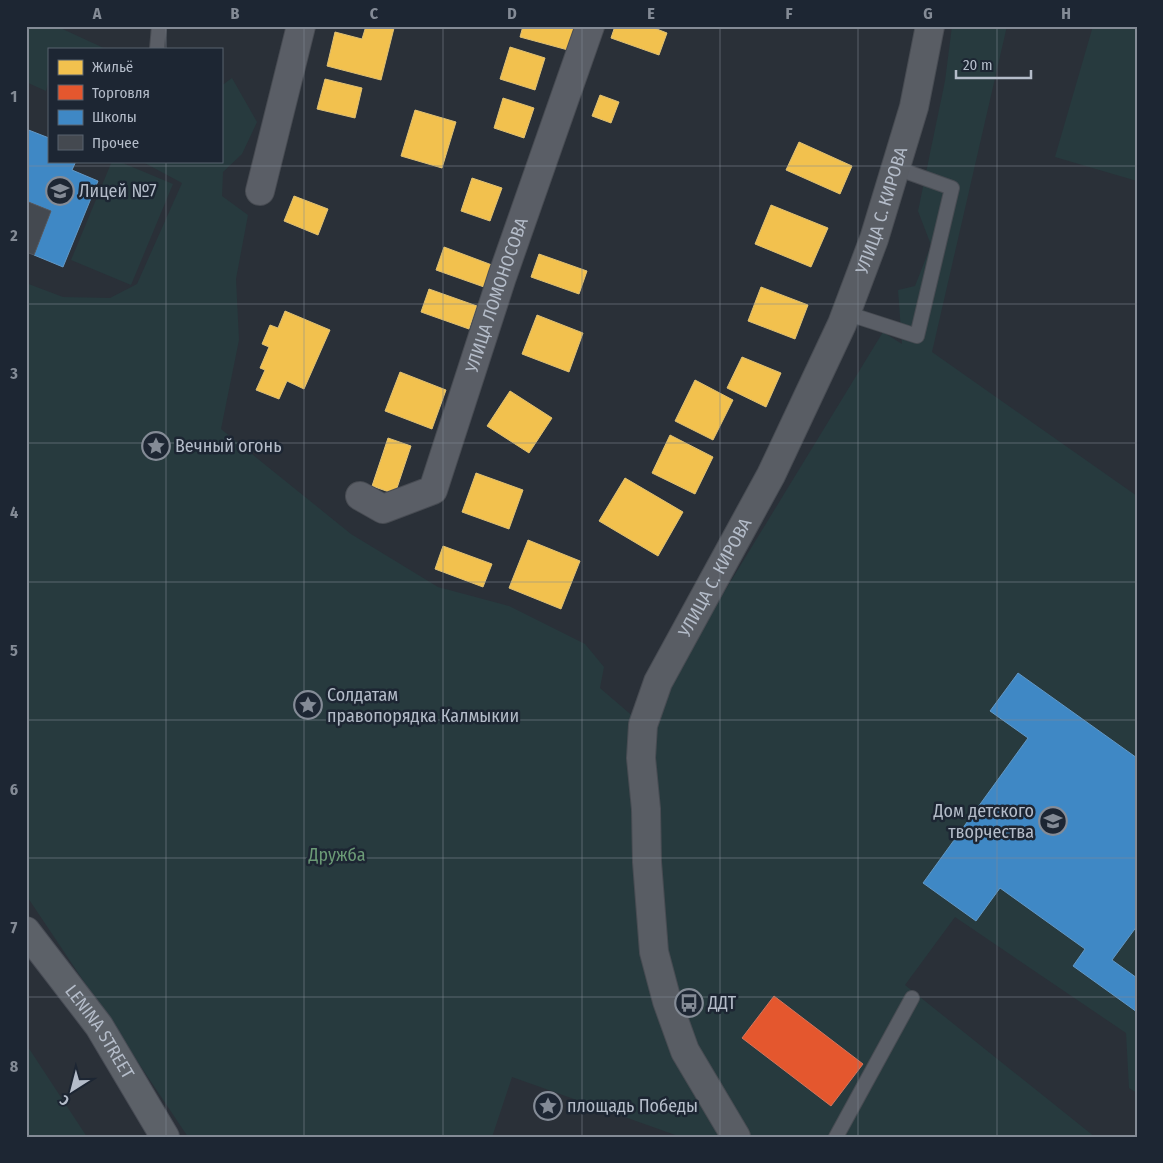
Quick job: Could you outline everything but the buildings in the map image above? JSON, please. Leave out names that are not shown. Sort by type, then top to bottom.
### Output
[{"type":"main road","name":"УЛИЦА С. КИРОВА","points":[[736,1137],[685,1051],[667,1002],[654,952],[647,862],[646,809],[641,758],[643,725],[658,682],[743,529],[788,443],[846,313],[874,239],[914,107],[930,26]]},
{"type":"main road","name":"LENINA STREET","points":[[26,932],[98,1026],[165,1137]]},
{"type":"street","points":[[260,190],[301,26]]},
{"type":"street","name":"УЛИЦА ЛОМОНОСОВА","points":[[360,496],[383,509],[433,490],[502,277],[590,26]]},
{"type":"lane","points":[[157,48],[159,26]]},
{"type":"lane","points":[[846,313],[917,336],[952,188],[896,168]]},
{"type":"lane","points":[[836,1137],[912,998]]},
{"type":"green space","points":[[26,26],[56,26],[104,48],[48,48],[48,84],[46,91],[26,82]]},
{"type":"green space","name":"Дружба","points":[[952,26],[1007,26],[932,352],[1137,496],[1137,758],[1017,673],[990,711],[1028,738],[924,883],[1000,888],[1085,949],[1073,966],[1137,1012],[1137,1093],[1129,1088],[1126,1033],[955,917],[905,985],[1095,1137],[681,1137],[512,1077],[492,1137],[188,1137],[26,895],[26,283],[63,297],[110,298],[137,284],[182,183],[143,162],[222,162],[222,85],[232,78],[257,122],[242,154],[223,172],[222,196],[248,215],[236,279],[239,340],[221,429],[351,534],[438,587],[509,606],[585,644],[604,667],[600,688],[643,725],[883,332],[902,344],[898,290],[915,286],[931,245],[918,211],[945,81]]},
{"type":"green space","points":[[1093,26],[1137,26],[1137,181],[1055,157]]},
{"type":"green space","points":[[112,162],[120,162],[173,184],[131,285],[71,260]]},
{"type":"green space","points":[[1137,926],[1137,978],[1112,960]]},
{"type":"green space","points":[[26,1044],[87,1137],[26,1137]]},
{"type":"place","name":"Лицей №7","points":[[60,191]]},
{"type":"place","name":"Вечный огонь","points":[[156,446]]},
{"type":"place","name":"Солдатам правопорядка Калмыкии","points":[[308,705]]},
{"type":"place","name":"Дом детского творчества","points":[[1053,821]]},
{"type":"place","name":"ДДТ","points":[[689,1003]]},
{"type":"place","name":"площадь Победы","points":[[548,1106]]}]
